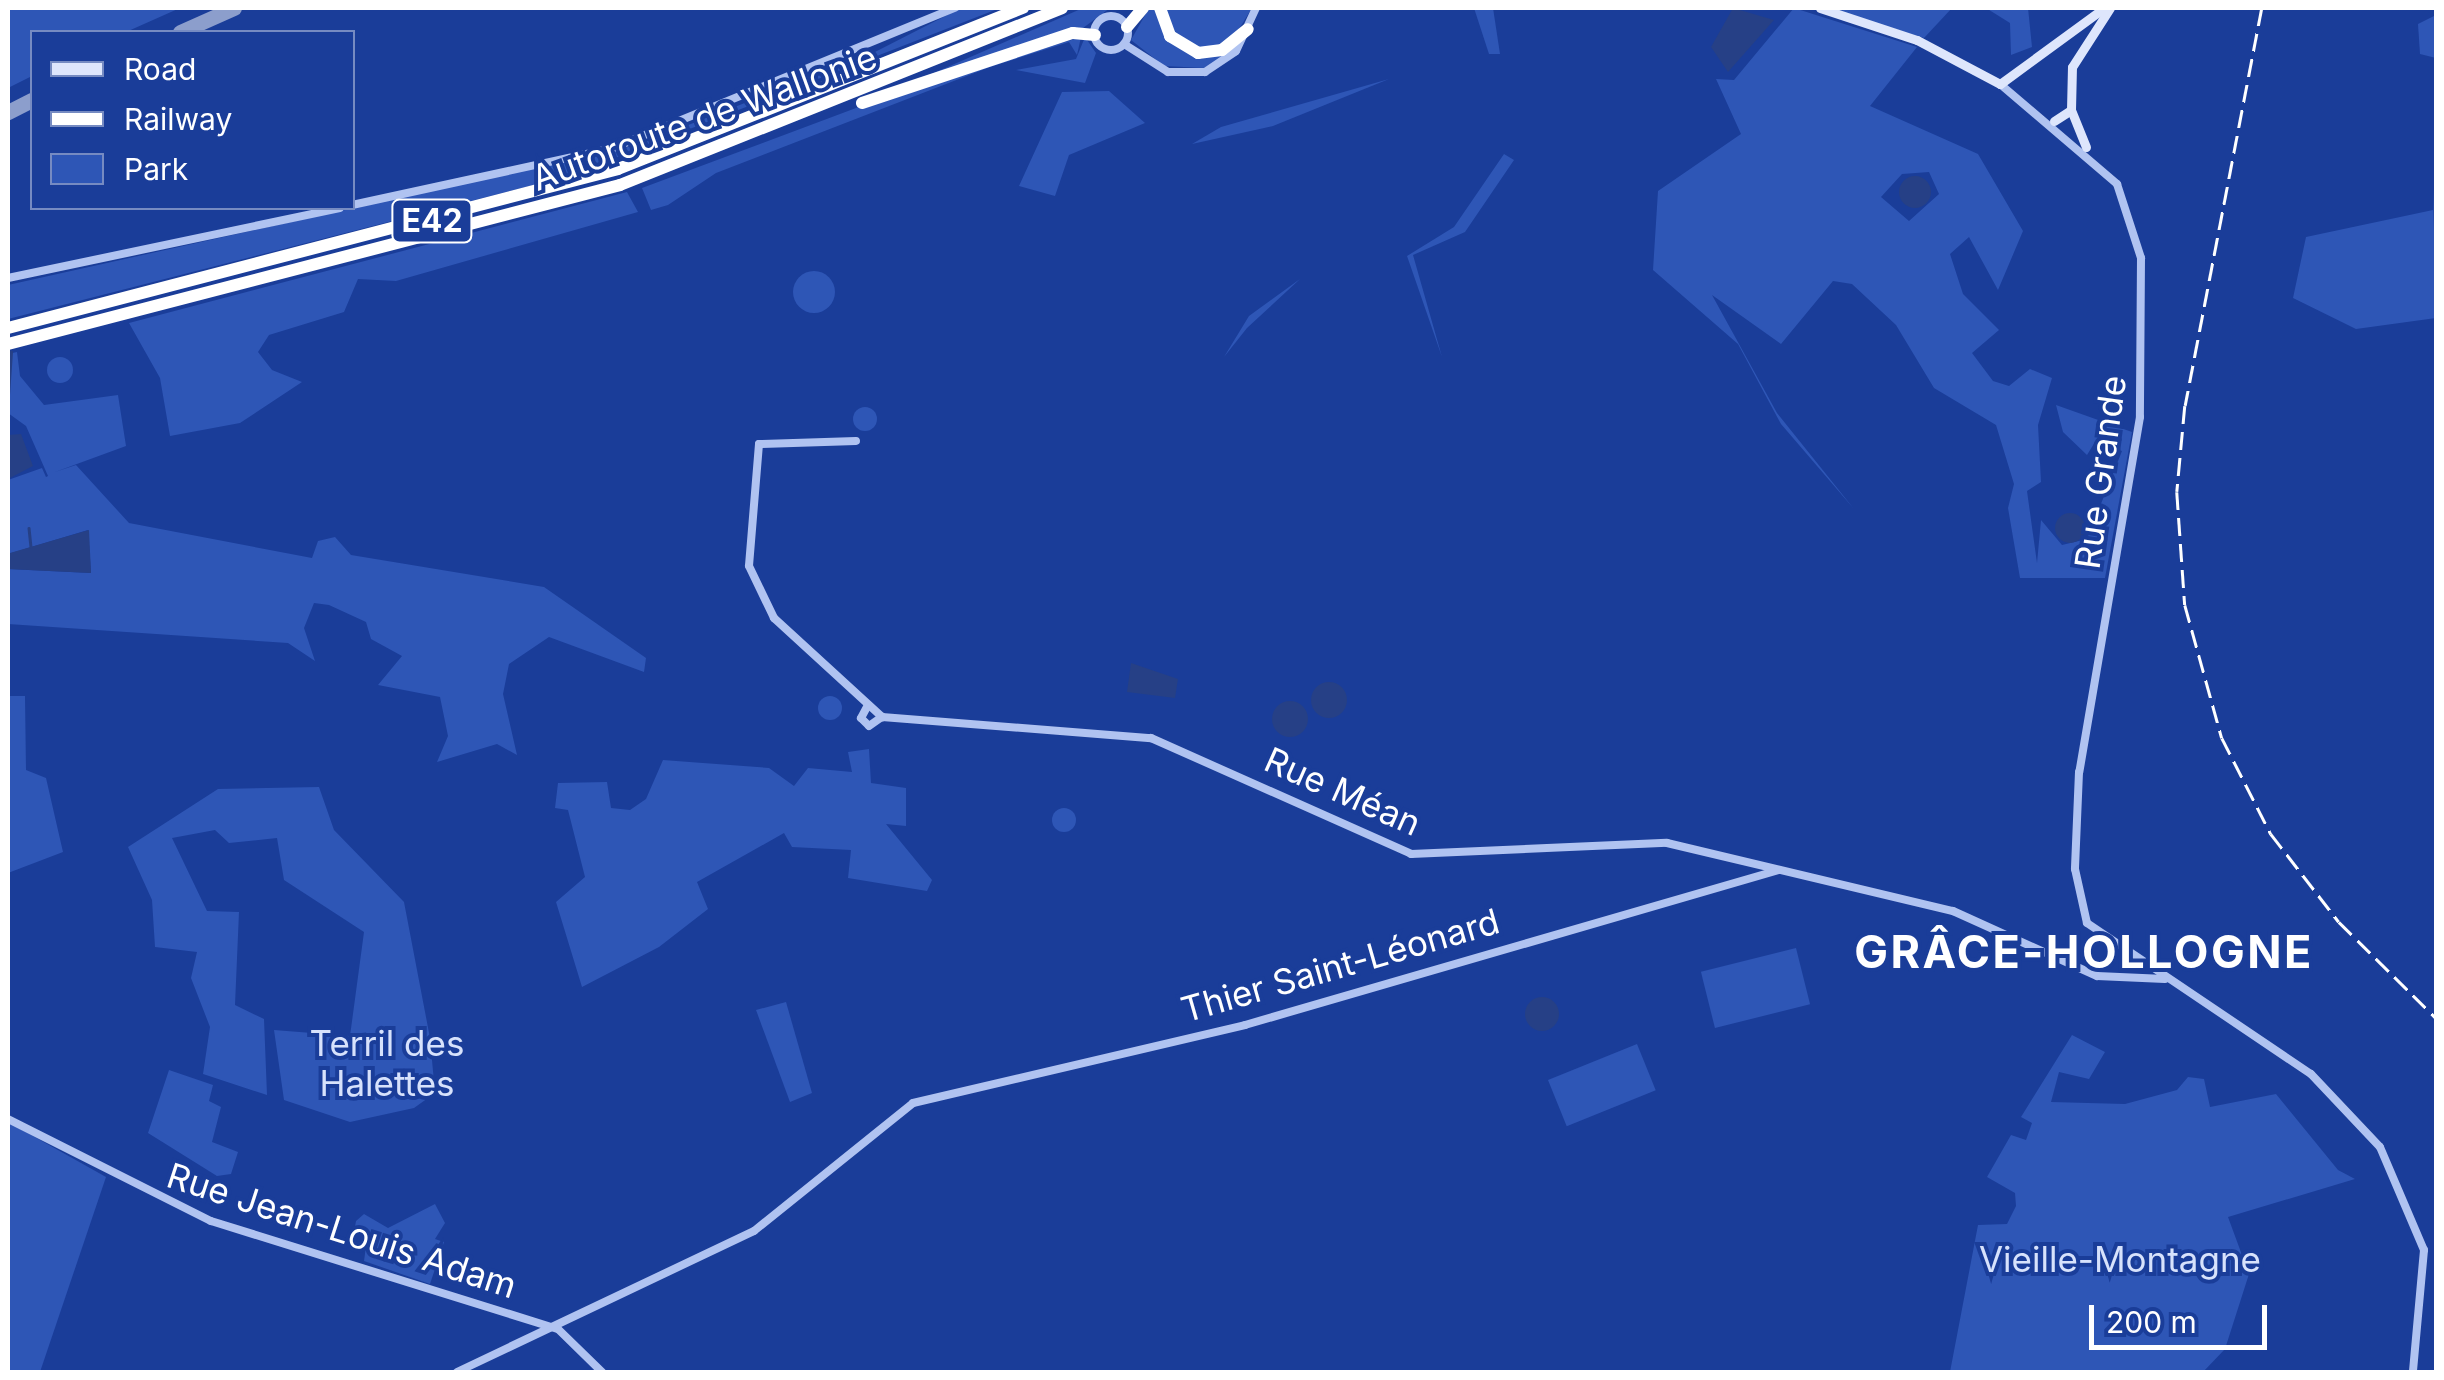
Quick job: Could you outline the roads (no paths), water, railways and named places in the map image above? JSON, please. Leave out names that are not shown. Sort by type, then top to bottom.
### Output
[{"type":"highway","name":"Autoroute de Wallonie","points":[[8,328],[618,169],[1023,8]]},
{"type":"highway","name":"Autoroute de Wallonie","points":[[8,344],[538,210],[844,102],[1062,8]]},
{"type":"highway","points":[[1126,27],[1143,8]]},
{"type":"highway","points":[[1160,8],[1170,36],[1198,53],[1222,50],[1248,30]]},
{"type":"highway","points":[[844,102],[1073,33],[1094,35]]},
{"type":"main road","points":[[1820,8],[1917,40],[2000,84],[2107,8]]},
{"type":"main road","points":[[2086,148],[2071,110],[2072,67],[2107,8]]},
{"type":"main road","points":[[2051,49],[2072,67]]},
{"type":"main road","points":[[2054,121],[2071,110]]},
{"type":"street","points":[[355,204],[604,150],[955,8]]},
{"type":"street","points":[[1124,44],[1126,27],[1116,12],[1100,21],[1094,35],[1106,49],[1124,44],[1162,70],[1191,74],[1222,64],[1248,30],[1256,8]]},
{"type":"street","name":"Rue Grande","points":[[2000,84],[2086,148],[2123,191],[2138,227],[2144,322],[2135,450],[2080,763],[2074,868],[2087,923],[2165,980]]},
{"type":"street","points":[[8,278],[331,210]]},
{"type":"street","points":[[856,441],[772,439],[756,450],[755,589],[882,717],[864,724],[868,705]]},
{"type":"street","name":"Rue Méan","points":[[882,717],[1151,738],[1380,844],[1436,859],[1627,840],[1779,870],[1953,911],[2096,976],[2165,980]]},
{"type":"street","name":"Thier Saint-Léonard","points":[[558,1329],[730,1239],[754,1231],[913,1104],[1245,1025],[1779,870]]},
{"type":"street","points":[[2165,980],[2311,1074],[2386,1154],[2424,1250],[2413,1372]]},
{"type":"street","name":"Rue Jean-Louis Adam","points":[[8,1119],[211,1221],[558,1329]]},
{"type":"street","points":[[457,1372],[558,1329],[602,1372]]},
{"type":"waterway","points":[[8,395],[11,352]]},
{"type":"waterway","points":[[29,528],[31,547]]},
{"type":"railway","points":[[2262,8],[2185,406],[2177,492],[2185,605],[2222,738],[2271,834],[2339,922],[2436,1018]]},
{"type":"district","name":"GRÂCE-HOLLOGNE","points":[[2084,952]]},
{"type":"park label","name":"Terril des Halettes","points":[[387,1063]]},
{"type":"park label","name":"Vieille-Montagne","points":[[2120,1259]]}]
